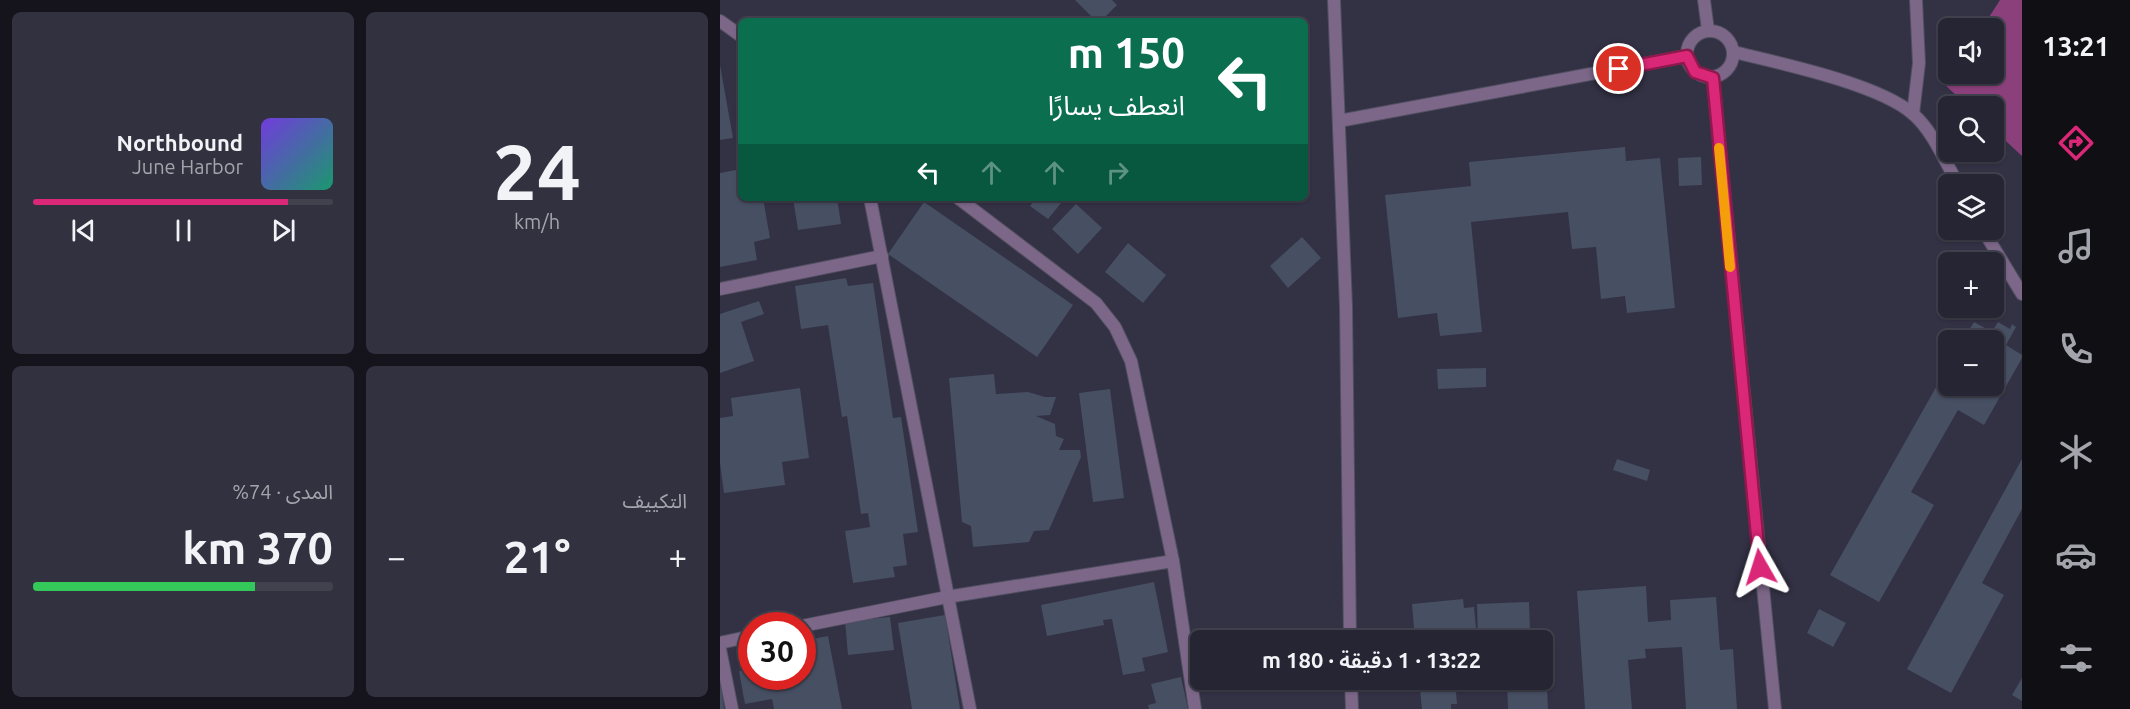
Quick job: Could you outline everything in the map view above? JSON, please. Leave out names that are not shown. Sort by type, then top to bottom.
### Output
[{"type":"street","points":[[1334,0],[1346,307],[1350,630]]},
{"type":"street","points":[[1704,0],[1708,30]]},
{"type":"street","points":[[1913,114],[1920,63],[1916,0]]},
{"type":"street","points":[[720,21],[738,34]]},
{"type":"street","points":[[1708,30],[1725,36],[1734,52],[1729,69],[1713,78],[1695,72],[1687,56],[1692,39],[1708,30]]},
{"type":"street","points":[[1734,52],[1805,70],[1882,96],[1913,114],[1933,140],[1952,174]]},
{"type":"street","points":[[1339,121],[1687,56]]},
{"type":"street","points":[[1713,78],[1774,709]]},
{"type":"street","points":[[871,201],[970,709]]},
{"type":"street","points":[[962,201],[1084,293],[1115,327],[1131,361],[1173,561],[1195,709]]},
{"type":"street","points":[[1989,240],[2022,294]]},
{"type":"street","points":[[720,289],[882,256]]},
{"type":"street","points":[[816,623],[947,597],[1173,561]]},
{"type":"street","points":[[720,643],[738,639]]},
{"type":"street","points":[[720,649],[732,709]]},
{"type":"street","points":[[1351,690],[1352,709]]},
{"type":"shaded area","points":[[2000,0],[2022,0],[2022,156],[2004,139],[2004,96],[1957,96],[1945,85],[2004,84],[2004,18],[1988,18]]},
{"type":"building","points":[[1075,0],[1112,0],[1117,5],[1104,18],[1093,18]]},
{"type":"building","points":[[720,65],[733,138],[720,140]]},
{"type":"building","points":[[1625,147],[1626,161],[1660,158],[1675,308],[1627,313],[1625,296],[1601,299],[1596,247],[1572,249],[1568,212],[1471,222],[1482,332],[1440,336],[1437,313],[1398,318],[1385,195],[1471,186],[1469,162]]},
{"type":"building","points":[[1701,157],[1702,185],[1679,186],[1678,158]]},
{"type":"building","points":[[738,170],[738,201],[764,201],[770,238],[754,242],[757,260],[720,267],[720,173]]},
{"type":"building","points":[[793,201],[837,201],[841,224],[798,230]]},
{"type":"building","points":[[1034,201],[1063,201],[1048,219],[1030,206]]},
{"type":"building","points":[[924,202],[1073,305],[1037,357],[888,254]]},
{"type":"building","points":[[1076,204],[1102,228],[1078,254],[1052,229]]},
{"type":"building","points":[[1302,237],[1321,258],[1288,288],[1270,266]]},
{"type":"building","points":[[1128,243],[1166,275],[1143,303],[1105,272]]},
{"type":"building","points":[[846,278],[848,286],[873,283],[893,418],[901,417],[918,532],[903,534],[907,565],[893,567],[895,577],[853,583],[845,531],[870,527],[868,513],[861,514],[847,416],[842,417],[828,325],[801,329],[795,286]]},
{"type":"building","points":[[759,301],[764,314],[741,322],[754,361],[720,373],[720,314]]},
{"type":"building","points":[[1974,322],[1988,330],[1969,330]]},
{"type":"building","points":[[1998,322],[2010,329],[2012,324],[2016,327],[2006,345],[2022,355],[2004,390],[2004,330],[1993,330]]},
{"type":"building","points":[[1486,368],[1486,387],[1438,389],[1437,369]]},
{"type":"building","points":[[994,374],[996,394],[1028,392],[1045,397],[1056,397],[1050,415],[1036,416],[1055,424],[1056,436],[1064,439],[1059,450],[1080,450],[1081,457],[1049,530],[1034,531],[1029,542],[973,547],[971,526],[962,522],[949,378]]},
{"type":"building","points":[[1938,384],[1938,396],[2000,396],[1984,425],[1958,410],[1911,492],[1934,505],[1879,602],[1830,575]]},
{"type":"building","points":[[800,388],[809,458],[782,462],[785,485],[724,493],[720,463],[720,418],[733,416],[731,398]]},
{"type":"building","points":[[1110,389],[1124,498],[1093,502],[1079,393]]},
{"type":"building","points":[[1617,459],[1650,470],[1647,481],[1613,470]]},
{"type":"building","points":[[2022,459],[2022,509],[1982,583],[2004,595],[1951,693],[1907,669]]},
{"type":"building","points":[[1154,582],[1168,652],[1142,658],[1145,671],[1123,675],[1112,619],[1103,620],[1104,625],[1047,636],[1041,605]]},
{"type":"building","points":[[1646,586],[1648,622],[1671,620],[1670,600],[1716,597],[1720,650],[1733,649],[1737,709],[1686,709],[1682,647],[1645,649],[1646,658],[1628,660],[1632,709],[1585,709],[1577,591]]},
{"type":"building","points":[[1463,599],[1464,608],[1474,607],[1476,630],[1414,630],[1412,604]]},
{"type":"building","points":[[1529,602],[1530,630],[1478,630],[1477,604]]},
{"type":"building","points":[[1819,609],[1846,623],[1833,647],[1807,633]]},
{"type":"building","points":[[945,615],[960,709],[912,709],[898,623]]},
{"type":"building","points":[[890,617],[894,650],[848,655],[845,621]]},
{"type":"building","points":[[828,636],[842,709],[774,709],[772,699],[745,704],[742,690],[816,690],[816,638]]},
{"type":"building","points":[[1181,677],[1188,709],[1149,709],[1148,705],[1156,703],[1151,684]]},
{"type":"building","points":[[2022,678],[2022,701],[2012,695]]},
{"type":"building","points":[[721,685],[724,709],[720,709]]},
{"type":"building","points":[[1420,690],[1456,690],[1457,704],[1451,704],[1451,709],[1422,709]]},
{"type":"building","points":[[1507,690],[1547,690],[1548,709],[1508,709]]},
{"type":"slow traffic","points":[[1719,148],[1730,267]]},
{"type":"route","points":[[1619,69],[1687,56],[1689,65],[1695,72],[1713,78],[1760,567]]}]
